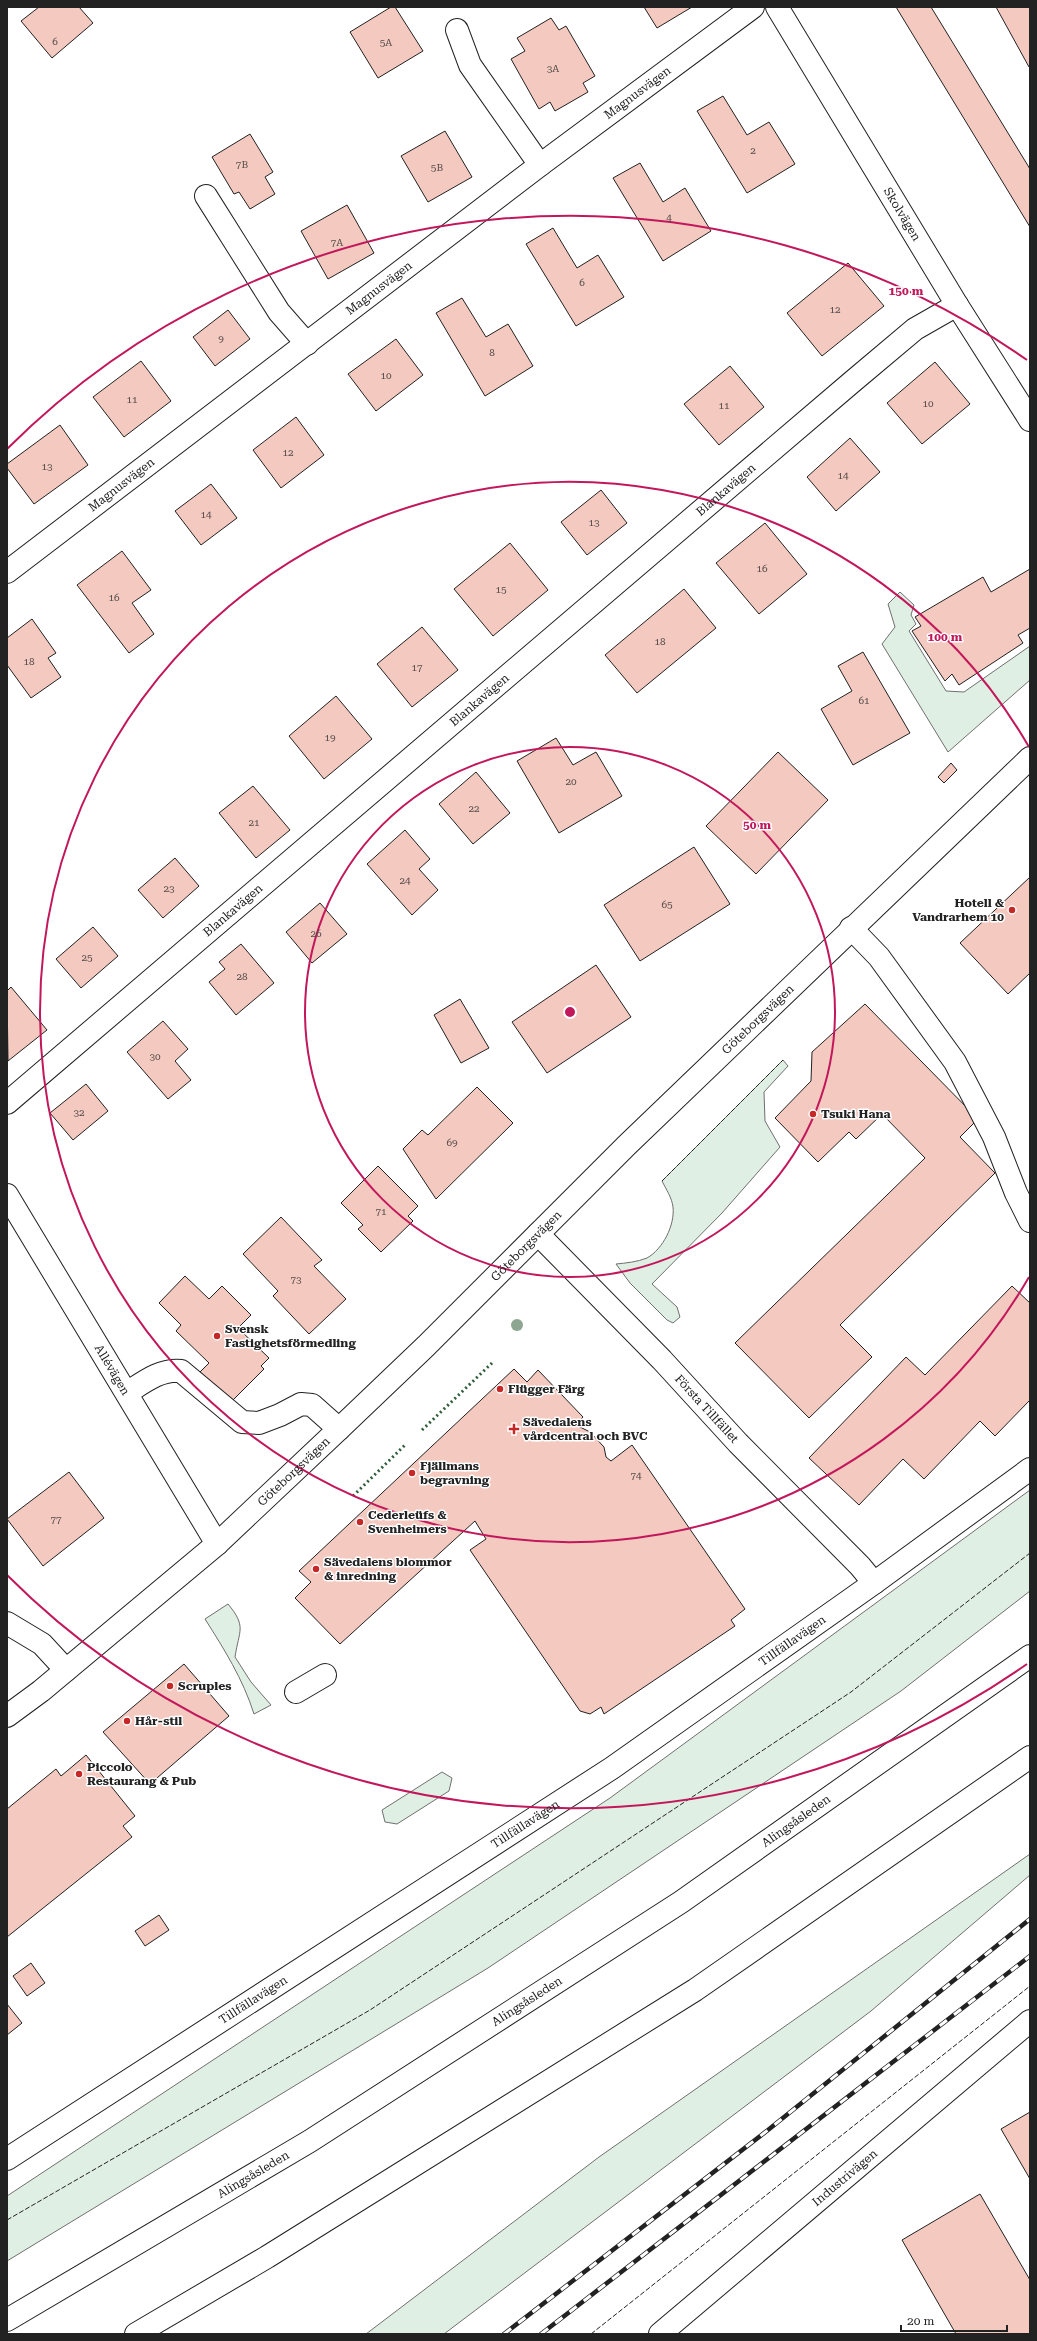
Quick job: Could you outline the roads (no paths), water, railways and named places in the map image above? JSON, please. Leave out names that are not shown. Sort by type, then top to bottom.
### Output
[{"type":"main road","name":"Magnusvägen","points":[[7,572],[540,165],[753,7]]},
{"type":"main road","name":"Skolvägen","points":[[777,7],[957,305],[1030,420]]},
{"type":"main road","points":[[456,30],[470,65],[540,165]]},
{"type":"main road","points":[[206,196],[279,312],[306,344]]},
{"type":"main road","name":"Blankavägen","points":[[7,1103],[915,329],[957,305]]},
{"type":"main road","name":"Göteborgsvägen","points":[[7,1716],[66,1670],[216,1544],[339,1429],[426,1346],[633,1139],[851,928],[1030,758]]},
{"type":"main road","points":[[851,928],[879,957],[955,1062],[994,1137],[1016,1193],[1030,1221]]},
{"type":"main road","name":"Allévägen","points":[[7,1196],[127,1393],[216,1544]]},
{"type":"main road","name":"Första Tillfället","points":[[538,1234],[662,1360],[738,1443],[860,1566],[874,1583]]},
{"type":"main road","points":[[127,1393],[155,1375],[171,1370],[181,1370],[242,1422],[259,1423],[280,1415],[301,1404],[312,1405],[339,1429]]},
{"type":"main road","name":"Tillfällavägen","points":[[7,2159],[612,1768],[874,1583],[1030,1469]]},
{"type":"main road","points":[[7,1623],[42,1644],[66,1670]]},
{"type":"main road","name":"Alingsåsleden","points":[[7,2320],[310,2141],[667,1911],[1030,1656]]},
{"type":"main road","points":[[296,1692],[325,1675]]},
{"type":"main road","points":[[136,2334],[267,2257],[695,1990],[1030,1757]]},
{"type":"main road","name":"Industrivägen","points":[[660,2334],[1030,2021]]},
{"type":"railway","points":[[504,2334],[768,2130],[1030,1919]]},
{"type":"railway","points":[[541,2334],[1030,1956]]},
{"type":"place","name":"Hotell & Vandrarhem 10","points":[[1012,910]]},
{"type":"place","name":"Tsuki Hana","points":[[813,1114]]},
{"type":"place","name":"Svensk Fastighetsförmedling","points":[[217,1336]]},
{"type":"place","name":"Flügger Färg","points":[[500,1389]]},
{"type":"place","name":"Sävedalens vårdcentral och BVC","points":[[514,1429]]},
{"type":"place","name":"Fjällmans begravning","points":[[412,1473]]},
{"type":"place","name":"Cederleüfs & Svenheimers","points":[[360,1522]]},
{"type":"place","name":"Sävedalens blommor & inredning","points":[[316,1569]]},
{"type":"place","name":"Scruples","points":[[170,1686]]},
{"type":"place","name":"Hår-stil","points":[[127,1721]]},
{"type":"place","name":"Piccolo Restaurang & Pub","points":[[79,1774]]}]
